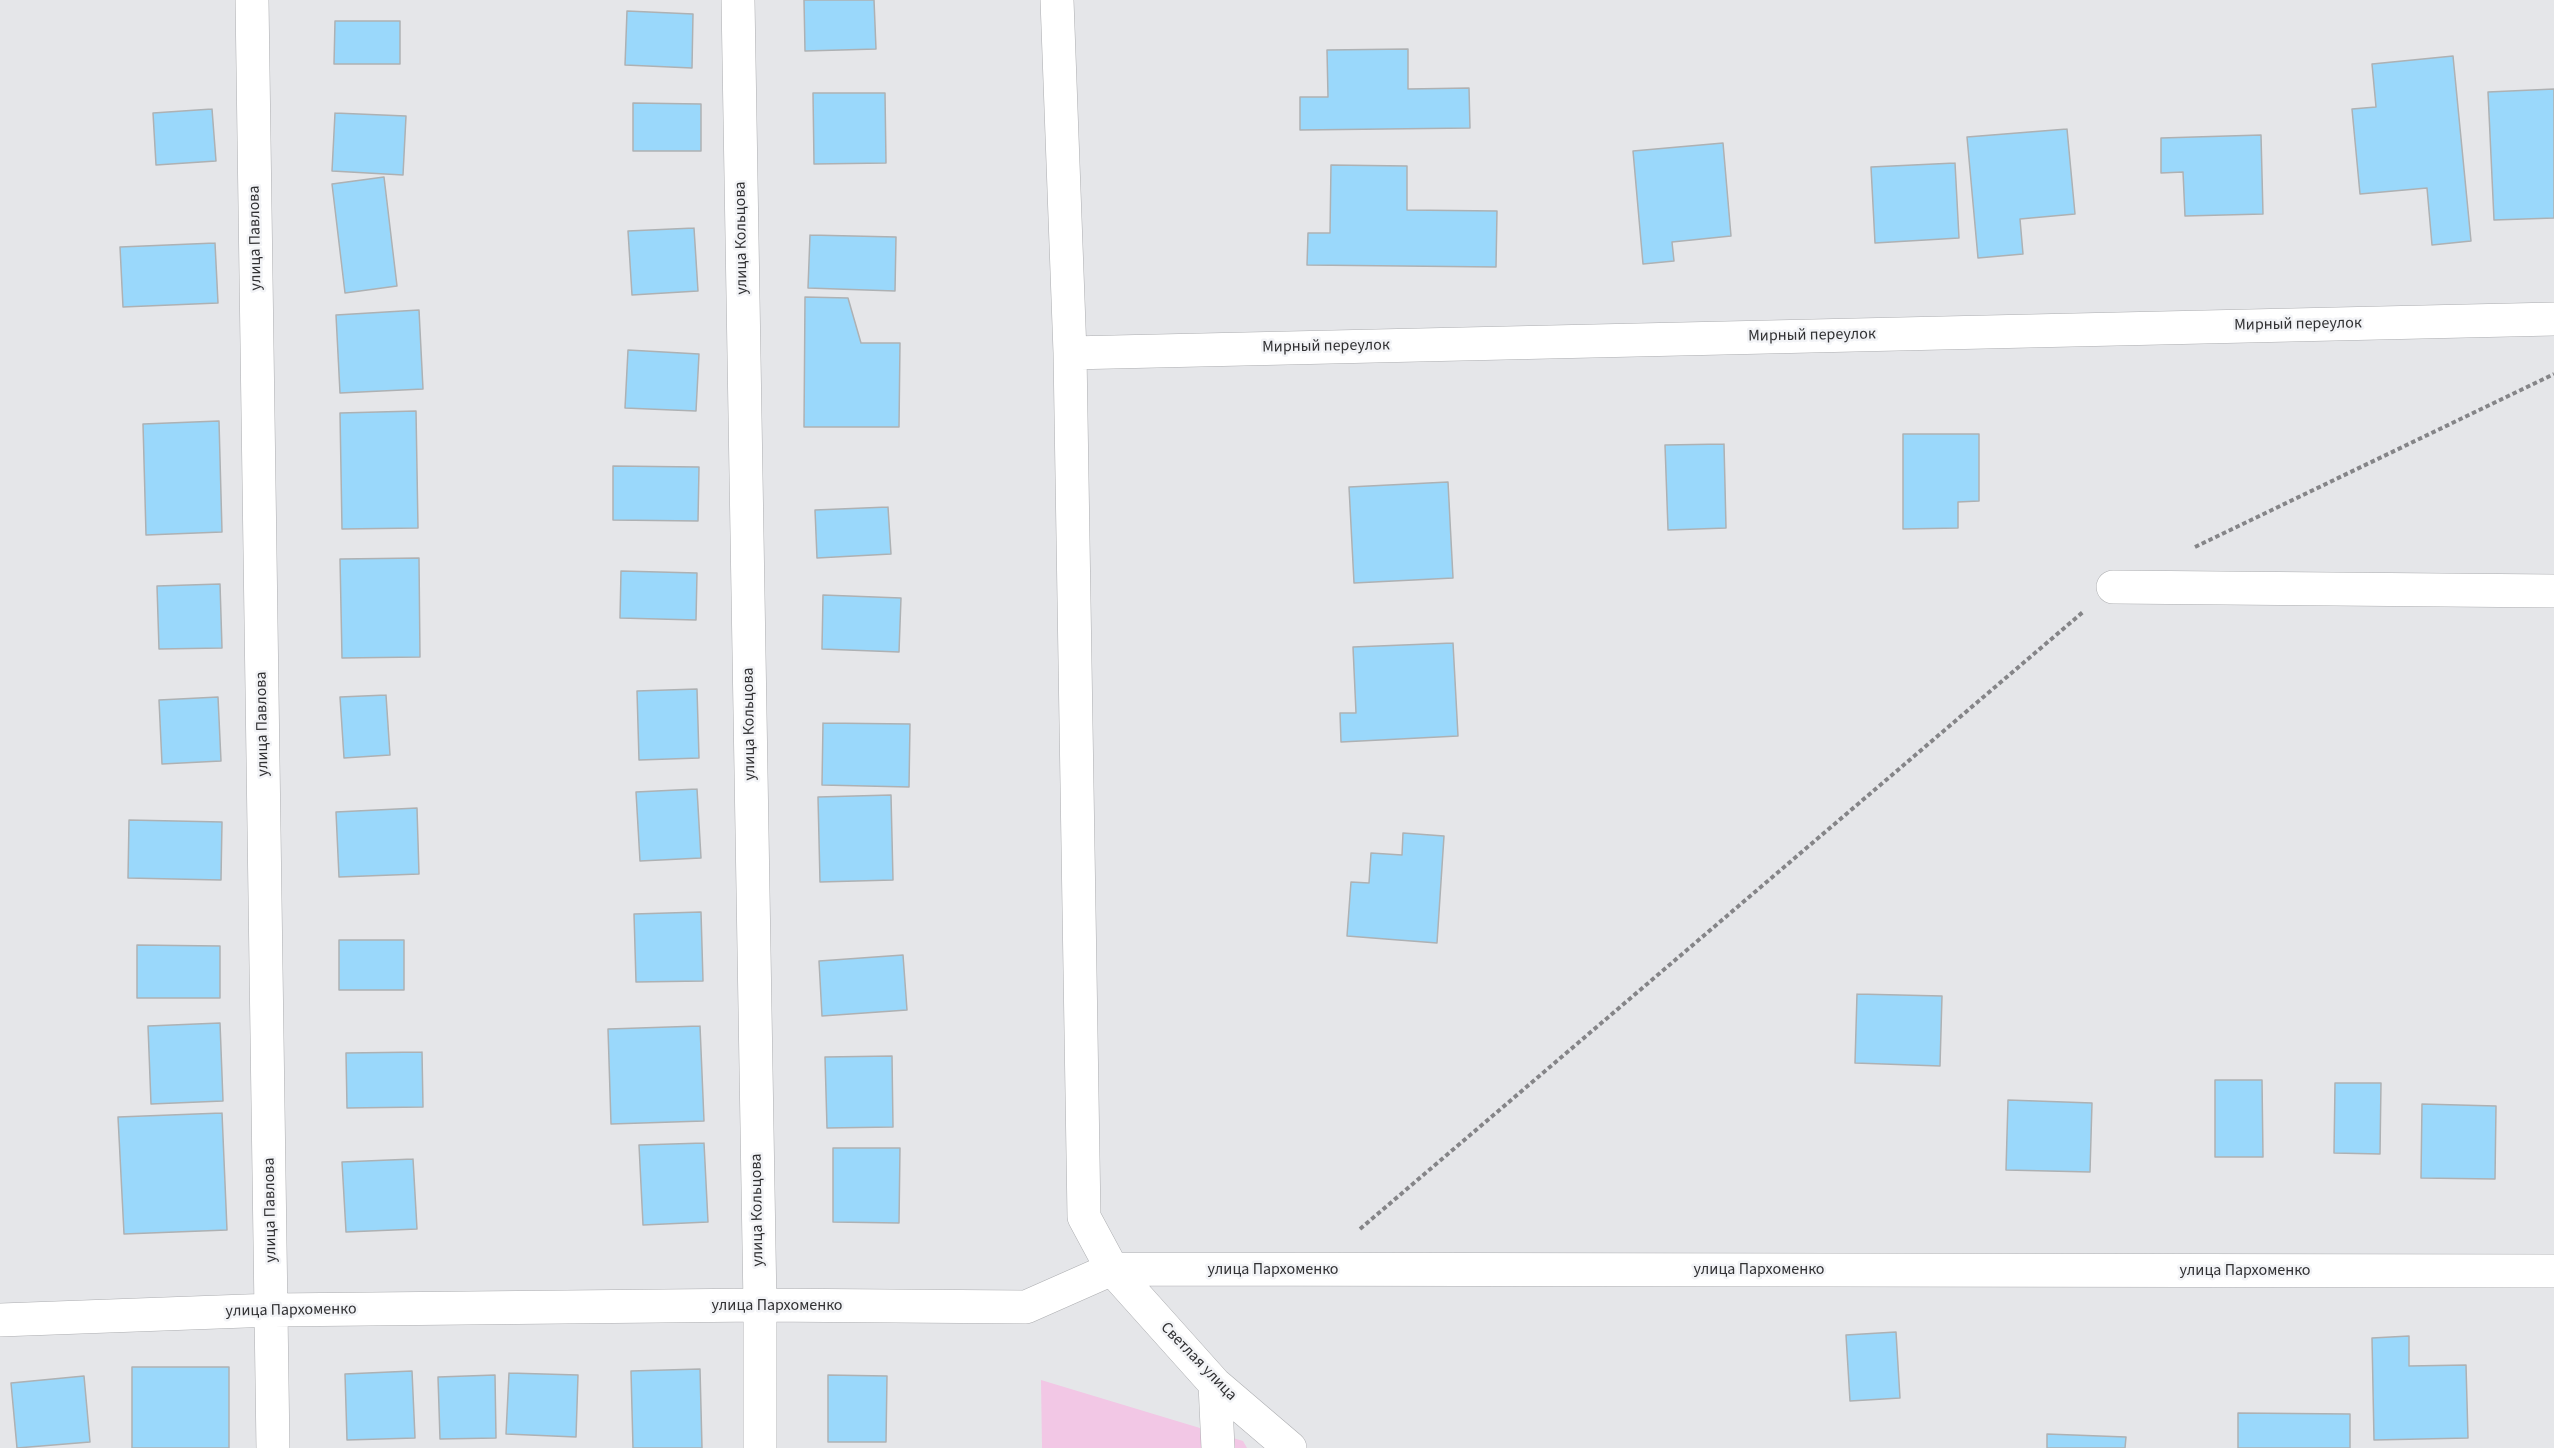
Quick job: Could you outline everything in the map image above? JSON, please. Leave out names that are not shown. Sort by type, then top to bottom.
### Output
[{"type":"street","name":"улица Павлова","points":[[252,0],[273,1310],[273,1448]]},
{"type":"street","name":"улица Кольцова","points":[[738,0],[760,1305],[760,1448]]},
{"type":"street","name":"Светлая улица","points":[[1057,0],[1070,353],[1084,1217],[1112,1269],[1215,1384],[1290,1448]]},
{"type":"street","name":"Мирный переулок","points":[[1070,353],[2554,319]]},
{"type":"street","points":[[2113,587],[2554,591]]},
{"type":"street","name":"улица Пархоменко","points":[[0,1320],[273,1310],[760,1305],[1026,1307],[1112,1269],[2554,1271]]},
{"type":"street","points":[[1215,1384],[1218,1448]]},
{"type":"path","points":[[2188,551],[2554,374]]},
{"type":"path","points":[[1358,1231],[2113,587]]},
{"type":"shaded area","points":[[1041,1380],[1243,1441],[1247,1448],[1042,1448]]},
{"type":"building","points":[[804,0],[874,0],[876,49],[805,51]]},
{"type":"building","points":[[627,11],[693,14],[692,68],[625,65]]},
{"type":"building","points":[[335,21],[400,21],[400,64],[334,64]]},
{"type":"building","points":[[1408,49],[1408,89],[1469,88],[1470,128],[1300,130],[1300,97],[1328,97],[1327,50]]},
{"type":"building","points":[[2453,56],[2471,241],[2432,245],[2427,188],[2360,194],[2352,109],[2376,107],[2372,64]]},
{"type":"building","points":[[2554,89],[2554,218],[2494,220],[2488,92]]},
{"type":"building","points":[[813,93],[885,93],[886,163],[814,164]]},
{"type":"building","points":[[633,103],[701,104],[701,151],[633,151]]},
{"type":"building","points":[[212,109],[216,161],[156,165],[153,113]]},
{"type":"building","points":[[335,113],[406,116],[403,175],[332,171]]},
{"type":"building","points":[[2067,129],[2075,214],[2020,219],[2023,254],[1978,258],[1967,137]]},
{"type":"building","points":[[2261,135],[2263,214],[2185,216],[2183,172],[2161,173],[2161,138]]},
{"type":"building","points":[[1723,143],[1731,236],[1672,242],[1674,261],[1643,264],[1633,151]]},
{"type":"building","points":[[1955,163],[1959,238],[1875,243],[1871,167]]},
{"type":"building","points":[[1331,165],[1407,166],[1407,210],[1497,211],[1496,267],[1307,265],[1308,233],[1330,233]]},
{"type":"building","points":[[384,177],[397,286],[345,293],[332,184]]},
{"type":"building","points":[[694,228],[698,291],[632,295],[628,231]]},
{"type":"building","points":[[810,235],[896,237],[895,291],[808,288]]},
{"type":"building","points":[[215,243],[218,303],[123,307],[120,247]]},
{"type":"building","points":[[805,297],[848,298],[861,343],[900,343],[899,427],[804,427]]},
{"type":"building","points":[[419,310],[423,389],[340,393],[336,315]]},
{"type":"building","points":[[628,350],[699,354],[696,411],[625,408]]},
{"type":"building","points":[[416,411],[418,528],[342,529],[340,413]]},
{"type":"building","points":[[219,421],[222,532],[146,535],[143,424]]},
{"type":"building","points":[[1903,434],[1979,434],[1979,501],[1958,502],[1958,528],[1903,529]]},
{"type":"building","points":[[1724,444],[1726,528],[1668,530],[1665,445]]},
{"type":"building","points":[[613,466],[699,467],[698,521],[613,520]]},
{"type":"building","points":[[1448,482],[1453,578],[1354,583],[1349,487]]},
{"type":"building","points":[[888,507],[891,554],[817,558],[815,510]]},
{"type":"building","points":[[419,558],[420,657],[342,658],[340,559]]},
{"type":"building","points":[[621,571],[697,573],[696,620],[620,618]]},
{"type":"building","points":[[220,584],[222,648],[159,649],[157,586]]},
{"type":"building","points":[[823,595],[901,598],[899,652],[822,649]]},
{"type":"building","points":[[1453,643],[1458,736],[1341,742],[1340,713],[1356,713],[1353,647]]},
{"type":"building","points":[[697,689],[699,758],[639,760],[637,691]]},
{"type":"building","points":[[386,695],[390,755],[344,758],[340,697]]},
{"type":"building","points":[[218,697],[221,761],[162,764],[159,700]]},
{"type":"building","points":[[823,723],[910,724],[909,787],[822,785]]},
{"type":"building","points":[[697,789],[701,858],[640,861],[636,792]]},
{"type":"building","points":[[891,795],[893,880],[820,882],[818,797]]},
{"type":"building","points":[[417,808],[419,874],[339,877],[336,812]]},
{"type":"building","points":[[129,820],[222,822],[221,880],[128,878]]},
{"type":"building","points":[[1403,833],[1444,836],[1437,943],[1347,936],[1351,882],[1369,883],[1371,853],[1402,855]]},
{"type":"building","points":[[701,912],[703,981],[636,982],[634,914]]},
{"type":"building","points":[[339,940],[404,940],[404,990],[339,990]]},
{"type":"building","points":[[137,945],[220,946],[220,998],[137,998]]},
{"type":"building","points":[[903,955],[907,1010],[822,1016],[819,961]]},
{"type":"building","points":[[1857,994],[1942,996],[1940,1066],[1855,1063]]},
{"type":"building","points":[[220,1023],[223,1101],[151,1104],[148,1026]]},
{"type":"building","points":[[700,1026],[704,1121],[611,1124],[608,1029]]},
{"type":"building","points":[[422,1052],[423,1107],[347,1108],[346,1053]]},
{"type":"building","points":[[892,1056],[893,1127],[827,1128],[825,1057]]},
{"type":"building","points":[[2215,1080],[2262,1080],[2263,1157],[2215,1157]]},
{"type":"building","points":[[2335,1083],[2381,1083],[2380,1154],[2334,1153]]},
{"type":"building","points":[[2008,1100],[2092,1103],[2090,1172],[2006,1170]]},
{"type":"building","points":[[2422,1104],[2496,1106],[2495,1179],[2421,1178]]},
{"type":"building","points":[[222,1113],[227,1230],[124,1234],[118,1117]]},
{"type":"building","points":[[704,1143],[708,1222],[643,1225],[639,1145]]},
{"type":"building","points":[[833,1148],[900,1148],[899,1223],[833,1222]]},
{"type":"building","points":[[413,1159],[417,1229],[346,1232],[342,1162]]},
{"type":"building","points":[[1896,1332],[1900,1398],[1850,1401],[1846,1335]]},
{"type":"building","points":[[2409,1336],[2409,1366],[2466,1365],[2468,1438],[2374,1440],[2372,1338]]},
{"type":"building","points":[[132,1367],[229,1367],[229,1448],[132,1448]]},
{"type":"building","points":[[700,1369],[702,1448],[633,1448],[631,1371]]},
{"type":"building","points":[[412,1371],[415,1438],[347,1440],[345,1374]]},
{"type":"building","points":[[509,1373],[578,1375],[576,1437],[506,1434]]},
{"type":"building","points":[[495,1375],[496,1438],[440,1439],[438,1377]]},
{"type":"building","points":[[828,1375],[887,1376],[886,1442],[828,1442]]},
{"type":"building","points":[[84,1376],[90,1442],[17,1448],[11,1383]]},
{"type":"building","points":[[2238,1413],[2350,1414],[2350,1448],[2238,1448]]},
{"type":"building","points":[[2047,1434],[2126,1437],[2125,1448],[2047,1448]]}]
